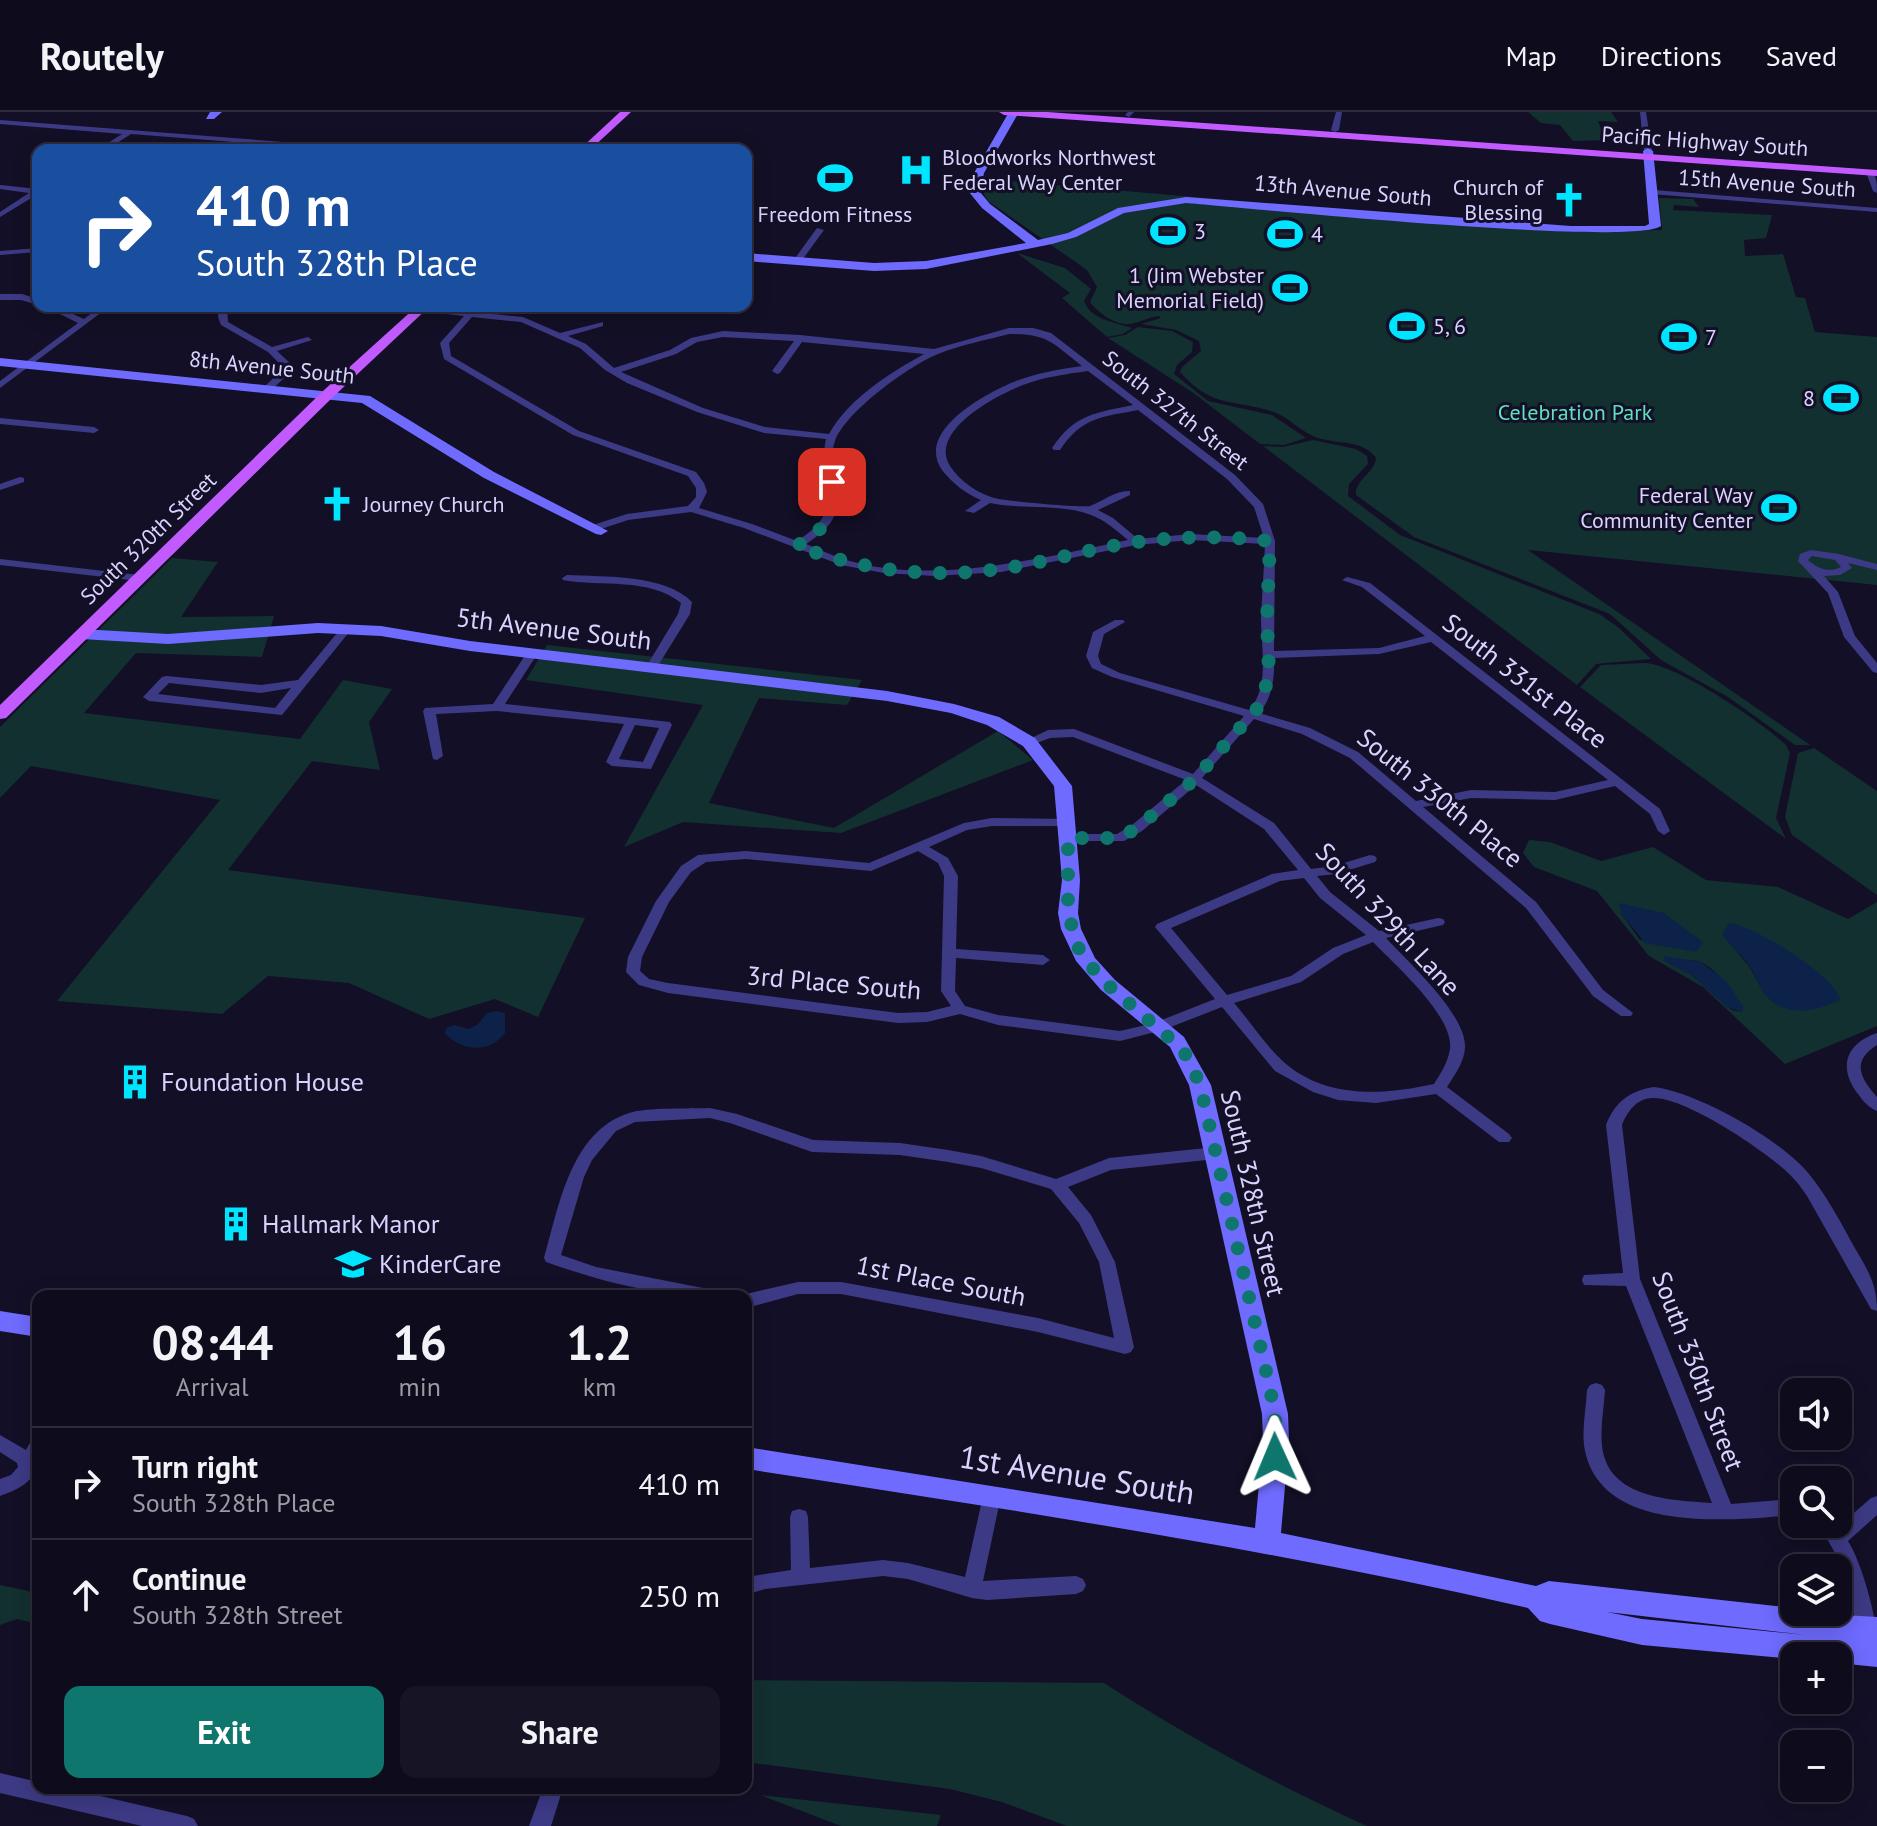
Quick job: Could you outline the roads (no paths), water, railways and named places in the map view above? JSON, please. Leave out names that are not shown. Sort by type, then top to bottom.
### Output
[{"type":"main road","points":[[583,144],[587,141],[585,137],[612,112]]},
{"type":"main road","points":[[591,144],[626,112]]},
{"type":"main road","name":"Pacific Highway South","points":[[1004,112],[1875,170]]},
{"type":"main road","name":"Pacific Highway South","points":[[1079,112],[1648,154]]},
{"type":"main road","name":"South 320th Street","points":[[328,394],[333,384],[410,312]]},
{"type":"main road","name":"South 320th Street","points":[[0,714],[413,312]]},
{"type":"main road","points":[[376,351],[401,323],[399,320]]},
{"type":"street","points":[[1014,112],[979,173],[974,192],[986,206],[1035,244]]},
{"type":"street","points":[[1335,130],[1339,112]]},
{"type":"street","points":[[1643,112],[1654,192]]},
{"type":"street","points":[[0,122],[273,144]]},
{"type":"street","points":[[110,144],[130,131]]},
{"type":"street","points":[[318,144],[330,135]]},
{"type":"street","points":[[217,144],[224,139]]},
{"type":"street","points":[[1875,170],[1877,191]]},
{"type":"street","points":[[0,187],[32,191]]},
{"type":"street","name":"13th Avenue South","points":[[752,257],[903,267],[1035,244],[1072,235],[1122,210],[1186,200],[1571,229],[1646,229],[1655,226],[1654,192]]},
{"type":"street","name":"15th Avenue South","points":[[1654,192],[1877,210]]},
{"type":"street","points":[[0,215],[32,195]]},
{"type":"street","points":[[797,261],[820,230]]},
{"type":"street","points":[[0,253],[32,250]]},
{"type":"street","points":[[0,297],[32,300]]},
{"type":"street","points":[[62,312],[84,322]]},
{"type":"street","points":[[0,385],[98,312]]},
{"type":"street","points":[[223,312],[224,323],[271,350],[288,368],[268,388]]},
{"type":"street","points":[[464,312],[523,320],[563,335],[590,350],[614,371],[651,391],[752,427],[831,437]]},
{"type":"street","points":[[471,313],[444,343],[444,352],[454,363],[576,433],[692,474],[700,482],[702,493],[699,503],[691,509]]},
{"type":"street","points":[[563,335],[600,324]]},
{"type":"street","name":"South 327th Street","points":[[934,352],[1009,331],[1033,331],[1048,335],[1214,463],[1249,494],[1264,514],[1270,541]]},
{"type":"street","points":[[614,371],[665,355],[702,338],[730,334],[934,352]]},
{"type":"street","points":[[777,371],[800,338]]},
{"type":"street","points":[[271,350],[308,340]]},
{"type":"street","points":[[796,546],[821,530],[829,516],[834,496],[828,462],[831,437],[851,412],[934,352]]},
{"type":"street","name":"8th Avenue South","points":[[0,362],[365,399],[383,407],[455,455],[597,530]]},
{"type":"street","points":[[1088,368],[1028,378],[995,392],[950,427],[939,447],[945,466],[969,491],[988,500],[1013,505],[1089,510],[1109,520],[1136,542]]},
{"type":"street","points":[[1057,448],[1072,426],[1092,417],[1138,407]]},
{"type":"street","points":[[0,421],[94,430]]},
{"type":"street","points":[[0,487],[20,480]]},
{"type":"street","points":[[1089,510],[1126,493]]},
{"type":"street","points":[[970,511],[988,500]]},
{"type":"street","points":[[597,530],[627,517],[691,509],[863,567],[935,573],[1001,569],[1136,542],[1212,536],[1270,541],[1267,689],[1253,715],[1195,779],[1130,833],[1107,839],[1068,831],[977,824],[950,831],[919,846]]},
{"type":"street","points":[[1877,568],[1822,553],[1807,554],[1803,561],[1833,592],[1850,637],[1877,670]]},
{"type":"street","points":[[1833,592],[1836,577],[1847,565],[1838,557]]},
{"type":"street","points":[[0,562],[139,578]]},
{"type":"street","points":[[1811,569],[1828,573],[1877,568]]},
{"type":"street","points":[[567,578],[633,584],[675,591],[682,596],[687,602],[684,614],[652,667]]},
{"type":"street","name":"South 331st Place","points":[[1347,580],[1366,585],[1656,812],[1664,831]]},
{"type":"street","name":"South 330th Place","points":[[1119,622],[1099,632],[1092,656],[1096,666],[1333,743],[1363,762],[1531,905],[1598,993],[1626,1013]]},
{"type":"street","points":[[302,683],[261,689],[166,679],[149,697],[278,712],[302,683],[346,629]]},
{"type":"street","name":"5th Avenue South","points":[[81,634],[168,639],[346,629],[381,631],[532,653],[900,698],[975,715],[1022,737]]},
{"type":"street","points":[[1270,655],[1379,651],[1432,638]]},
{"type":"street","points":[[497,707],[532,653]]},
{"type":"street","points":[[437,756],[429,711],[497,707],[666,725],[647,766],[612,762],[631,722]]},
{"type":"street","name":"South 329th Lane","points":[[1022,737],[1074,733],[1195,779],[1269,826],[1325,895],[1376,936],[1451,1021],[1458,1047],[1451,1069],[1439,1088]]},
{"type":"street","name":"South 328th Street","points":[[1022,737],[1063,786],[1068,831],[1068,913],[1078,947],[1095,972],[1182,1049],[1194,1069],[1275,1414],[1275,1462],[1267,1542]]},
{"type":"street","points":[[1414,805],[1471,794],[1555,796],[1617,782]]},
{"type":"street","points":[[919,846],[943,861],[951,876],[948,991],[960,1009]]},
{"type":"street","name":"3rd Place South","points":[[919,846],[878,866],[867,867],[767,856],[714,856],[689,866],[663,901],[633,963],[635,977],[676,990],[879,1016],[927,1017],[960,1009],[985,1018],[1095,1034],[1131,1035],[1226,1000],[1296,979],[1315,970],[1343,948],[1376,936],[1438,922]]},
{"type":"street","points":[[1370,859],[1336,870],[1277,877],[1162,927],[1280,1067],[1301,1083],[1358,1100],[1382,1099],[1439,1088],[1504,1138]]},
{"type":"street","points":[[950,953],[1043,960]]},
{"type":"street","points":[[1877,1038],[1861,1047],[1854,1055],[1853,1063],[1857,1081],[1877,1106]]},
{"type":"street","name":"South 330th Street","points":[[1780,1508],[1725,1512],[1632,1279],[1614,1125],[1620,1109],[1634,1097],[1656,1092],[1680,1100],[1735,1127],[1773,1150],[1800,1175],[1830,1220],[1877,1304]]},
{"type":"street","points":[[679,1290],[595,1273],[552,1258],[576,1177],[586,1157],[611,1127],[633,1117],[710,1113],[812,1146],[900,1149],[948,1156],[981,1162],[1057,1185],[1109,1164],[1216,1153]]},
{"type":"street","name":"1st Place South","points":[[752,1300],[798,1288],[841,1288],[1038,1325],[1125,1347],[1107,1262],[1085,1219],[1057,1185]]},
{"type":"street","points":[[1590,1280],[1632,1279]]},
{"type":"street","points":[[0,1321],[32,1326]]},
{"type":"street","points":[[1596,1390],[1594,1452],[1602,1474],[1618,1491],[1664,1506],[1725,1512]]},
{"type":"street","points":[[0,1442],[32,1468],[0,1488]]},
{"type":"street","name":"1st Avenue South","points":[[752,1459],[992,1496],[1418,1570],[1536,1598],[1550,1612],[1642,1632],[1875,1645]]},
{"type":"street","points":[[972,1589],[992,1496]]},
{"type":"street","points":[[1852,1519],[1877,1504]]},
{"type":"street","points":[[799,1517],[801,1577]]},
{"type":"street","points":[[1836,1538],[1875,1645]]},
{"type":"street","points":[[752,1585],[801,1577],[896,1569],[972,1589],[1076,1585]]},
{"type":"street","points":[[0,1783],[32,1790]]},
{"type":"street","points":[[48,1794],[187,1826]]},
{"type":"street","points":[[540,1826],[551,1794]]},
{"type":"water","points":[[1619,903],[1664,913],[1703,942],[1696,952],[1645,943],[1621,913]]},
{"type":"water","points":[[1729,923],[1756,933],[1793,954],[1825,979],[1836,990],[1840,1000],[1802,1011],[1774,1003],[1765,995],[1747,963],[1722,934]]},
{"type":"water","points":[[1664,956],[1701,962],[1727,982],[1743,1006],[1742,1012],[1727,1007],[1691,975],[1664,961]]},
{"type":"water","points":[[487,1013],[505,1013],[505,1033],[491,1044],[468,1047],[445,1034],[446,1028],[455,1025],[469,1029]]},
{"type":"place","name":"Bloodworks Northwest Federal Way Center","points":[[916,170]]},
{"type":"place","name":"Freedom Fitness","points":[[835,178]]},
{"type":"place","name":"Church of Blessing","points":[[1569,200]]},
{"type":"place","name":"3","points":[[1168,231]]},
{"type":"place","name":"4","points":[[1285,234]]},
{"type":"place","name":"1 (Jim Webster Memorial Field)","points":[[1290,288]]},
{"type":"place","name":"5, 6","points":[[1407,326]]},
{"type":"place","name":"7","points":[[1679,337]]},
{"type":"place","name":"8","points":[[1841,398]]},
{"type":"place","name":"Journey Church","points":[[337,504]]},
{"type":"place","name":"Federal Way Community Center","points":[[1779,508]]},
{"type":"place","name":"Foundation House","points":[[135,1082]]},
{"type":"place","name":"Hallmark Manor","points":[[236,1224]]},
{"type":"place","name":"KinderCare","points":[[353,1264]]},
{"type":"park label","name":"Celebration Park","points":[[1575,412]]}]
